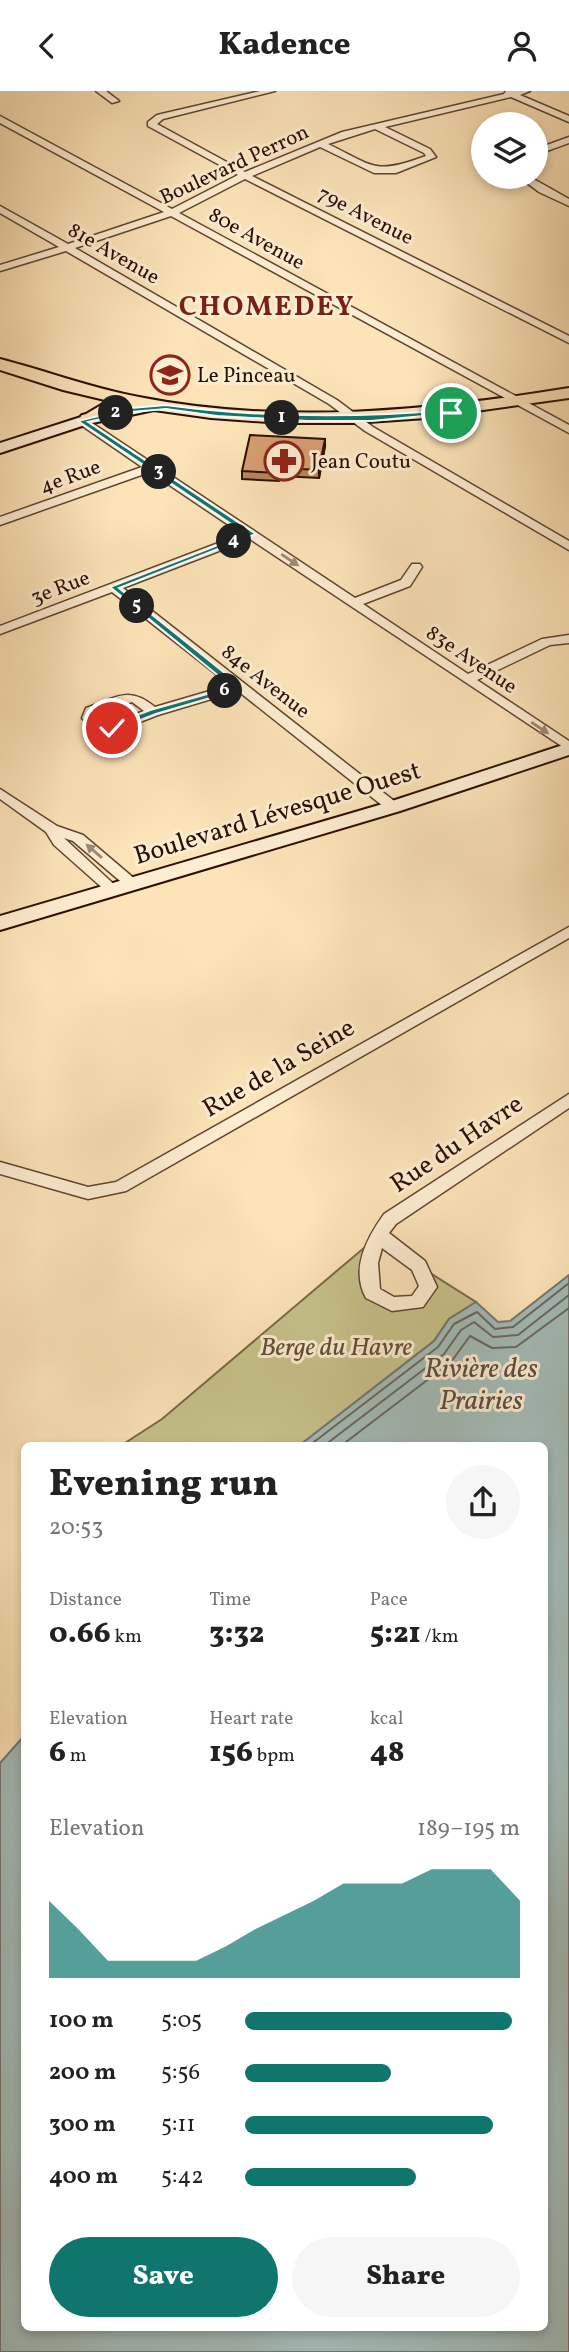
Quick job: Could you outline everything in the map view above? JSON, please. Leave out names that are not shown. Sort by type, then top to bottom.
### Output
[{"type":"main road","points":[[0,364],[59,384],[120,399],[253,417],[357,419],[443,414],[569,393]]},
{"type":"main road","points":[[59,384],[93,405],[85,420]]},
{"type":"main road","points":[[85,420],[131,410],[166,407]]},
{"type":"street","points":[[100,91],[115,101]]},
{"type":"street","name":"79e Avenue","points":[[271,91],[154,120],[151,124],[246,176],[569,340]]},
{"type":"street","name":"Boulevard Perron","points":[[0,268],[171,213],[286,156],[320,143],[375,126],[506,93],[526,91]]},
{"type":"street","points":[[506,93],[569,119]]},
{"type":"street","name":"80e Avenue","points":[[0,119],[569,430]]},
{"type":"street","points":[[320,143],[367,168],[383,171],[428,161],[432,157],[428,151],[375,126]]},
{"type":"street","points":[[0,130],[15,127]]},
{"type":"street","points":[[548,148],[569,140]]},
{"type":"street","points":[[541,189],[569,203]]},
{"type":"street","name":"81e Avenue","points":[[0,209],[333,402],[377,434],[569,546]]},
{"type":"street","points":[[0,448],[85,420],[120,399]]},
{"type":"street","name":"83e Avenue","points":[[85,420],[569,748]]},
{"type":"street","name":"4e Rue","points":[[0,521],[152,467]]},
{"type":"street","name":"3e Rue","points":[[0,630],[252,534]]},
{"type":"street","points":[[354,603],[406,583],[416,567]]},
{"type":"street","name":"84e Avenue","points":[[114,587],[393,807]]},
{"type":"street","points":[[468,679],[547,642],[569,639]]},
{"type":"street","points":[[153,712],[238,687]]},
{"type":"street","name":"Boulevard Lévesque Ouest","points":[[0,923],[393,807],[569,748]]},
{"type":"street","points":[[0,793],[52,828],[59,842],[122,886]]},
{"type":"street","name":"Rue de la Seine","points":[[0,1168],[88,1193],[120,1187],[569,932]]},
{"type":"street","name":"Rue du Havre","points":[[378,1236],[390,1219],[569,1100]]},
{"type":"green space","name":"Berge du Havre","points":[[378,1236],[373,1293],[417,1302],[428,1287],[419,1266],[476,1302],[449,1319],[434,1341],[304,1442],[127,1442],[162,1419]]},
{"type":"water","name":"Rivière des Prairies","points":[[569,1275],[569,2352],[0,2352],[0,1763],[21,1739],[21,2331],[548,2331],[548,1442],[304,1442],[434,1341],[449,1319],[476,1302],[498,1322],[510,1321]]},
{"type":"building","name":"Jean Coutu","points":[[250,435],[325,439],[319,470],[280,468],[279,473],[242,471]]},
{"type":"place","name":"Le Pinceau","points":[[170,375]]},
{"type":"place","name":"Jean Coutu","points":[[284,461]]},
{"type":"district","name":"CHOMEDEY","points":[[267,305]]},
{"type":"route","points":[[112,728],[153,712],[238,687],[114,587],[252,534],[82,421],[131,410],[166,407],[217,414],[308,419],[371,419],[451,413]]}]
